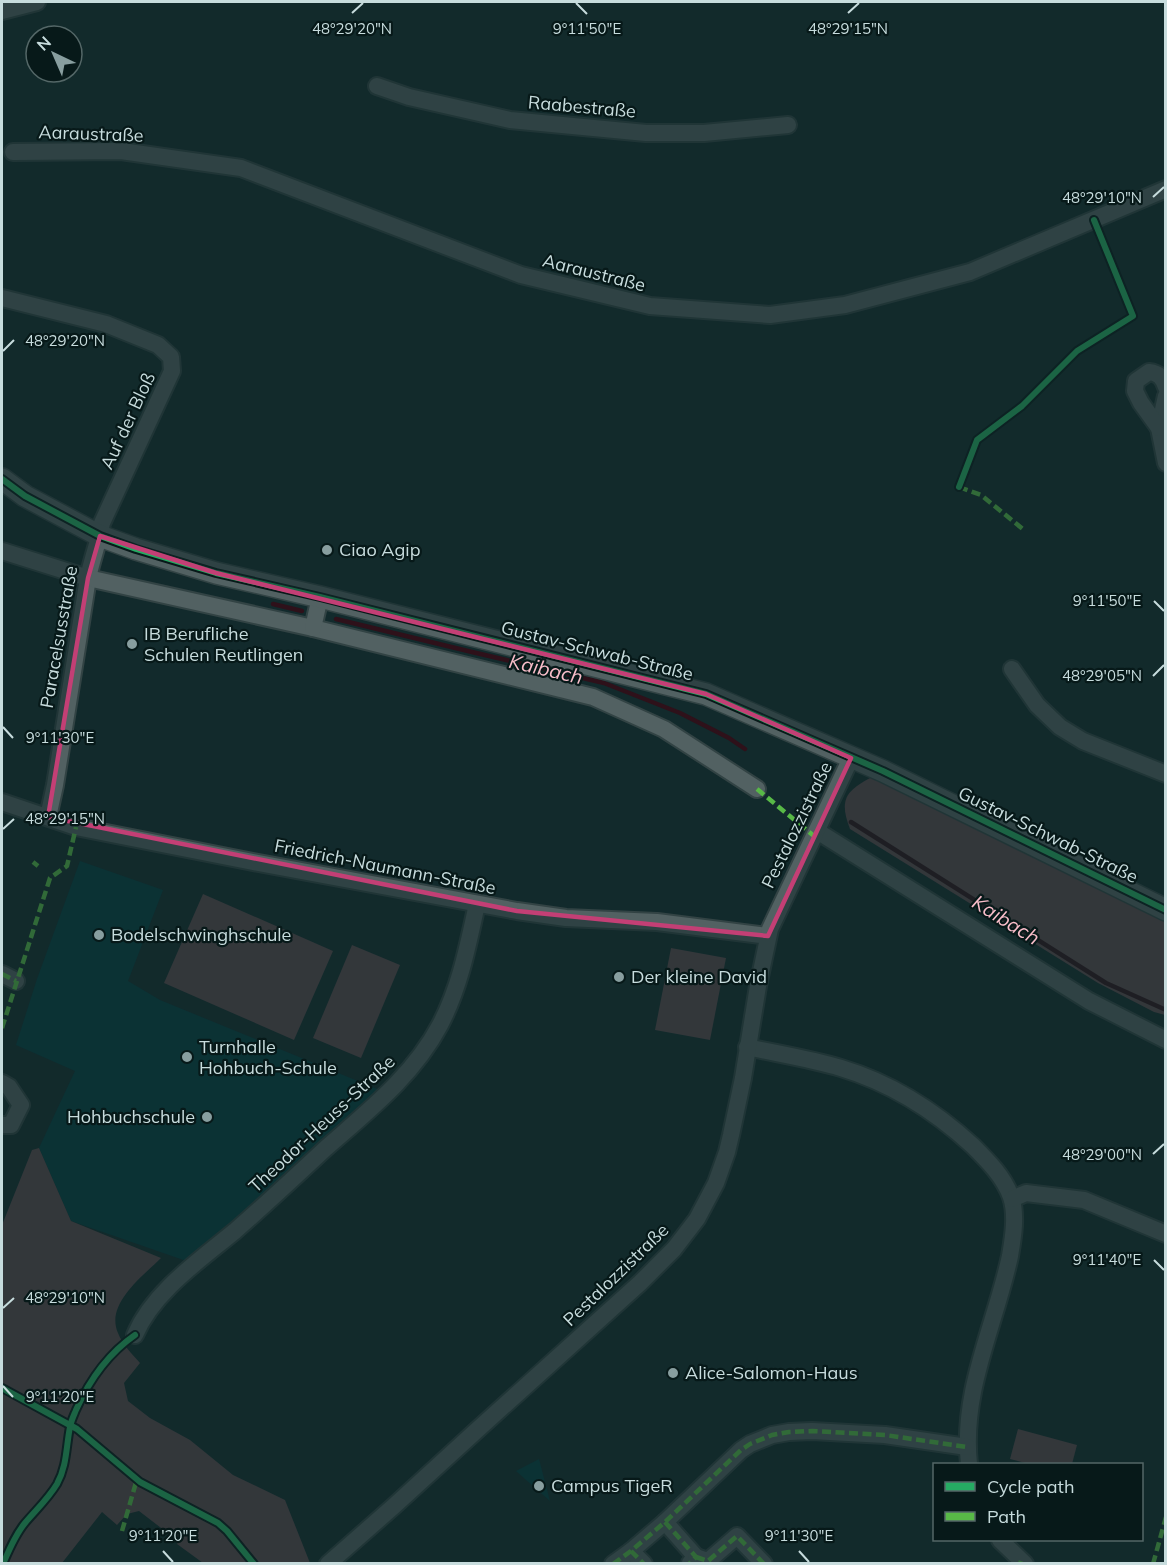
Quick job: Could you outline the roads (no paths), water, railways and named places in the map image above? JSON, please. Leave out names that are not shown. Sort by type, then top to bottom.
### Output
[{"type":"street","points":[[2,11],[37,2]]},
{"type":"street","name":"Raabestraße","points":[[377,86],[409,97],[510,120],[646,133],[704,133],[788,125]]},
{"type":"street","name":"Aaraustraße","points":[[12,153],[121,151],[241,168],[521,275],[650,306],[770,315],[845,304],[970,272],[1166,189]]},
{"type":"street","name":"Auf der Bloß","points":[[2,297],[106,324],[158,345],[171,357],[172,371],[102,523],[100,536]]},
{"type":"street","points":[[1159,428],[1141,403],[1136,391],[1136,381],[1149,372],[1157,373],[1166,387]]},
{"type":"street","points":[[1166,396],[1159,428],[1166,463]]},
{"type":"street","name":"Gustav-Schwab-Straße","points":[[2,479],[25,496],[100,536],[136,549],[216,573],[706,694],[883,771],[1166,910]]},
{"type":"street","name":"Paracelsusstraße","points":[[48,817],[88,578],[100,536]]},
{"type":"street","points":[[2,551],[88,578],[313,628],[593,697],[664,729],[757,789]]},
{"type":"street","points":[[313,628],[320,597]]},
{"type":"street","points":[[1012,669],[1037,705],[1060,727],[1083,741],[1166,774]]},
{"type":"street","name":"Pestalozzistraße","points":[[328,1563],[640,1283],[687,1234],[707,1202],[727,1152],[740,1094],[768,936],[779,908],[851,758]]},
{"type":"street","name":"Friedrich-Naumann-Straße","points":[[2,802],[76,827],[517,911],[566,918],[657,922],[768,936]]},
{"type":"street","points":[[817,831],[1089,1001],[1166,1040]]},
{"type":"street","name":"Theodor-Heuss-Straße","points":[[135,1335],[140,1321],[161,1296],[387,1093],[415,1064],[440,1025],[454,995],[477,904]]},
{"type":"street","points":[[747,1047],[842,1068],[889,1087],[952,1127],[984,1156],[1004,1183],[1012,1198],[1014,1216],[1010,1255],[972,1392],[968,1420],[969,1463]]},
{"type":"street","points":[[2,1083],[9,1087],[21,1105],[11,1125],[2,1125]]},
{"type":"street","points":[[1012,1198],[1026,1193],[1084,1200],[1166,1234]]},
{"type":"street","points":[[613,1563],[665,1522],[741,1450],[772,1435],[812,1431],[876,1435],[967,1447]]},
{"type":"street","points":[[665,1522],[693,1560],[708,1561],[737,1536],[764,1563]]},
{"type":"street","points":[[1002,1541],[1022,1563]]},
{"type":"street","points":[[631,1551],[644,1563]]},
{"type":"waterway","name":"Kaibach","points":[[273,604],[302,611]]},
{"type":"waterway","name":"Kaibach","points":[[336,619],[604,683],[680,713],[729,738],[745,749]]},
{"type":"waterway","name":"Kaibach","points":[[851,822],[1106,983],[1166,1010]]},
{"type":"place","name":"Ciao Agip","points":[[327,550]]},
{"type":"place","name":"IB Berufliche Schulen Reutlingen","points":[[132,644]]},
{"type":"place","name":"Bodelschwinghschule","points":[[99,935]]},
{"type":"place","name":"Der kleine David","points":[[619,977]]},
{"type":"place","name":"Turnhalle Hohbuch-Schule","points":[[187,1057]]},
{"type":"place","name":"Hohbuchschule","points":[[207,1117]]},
{"type":"place","name":"Alice-Salomon-Haus","points":[[673,1373]]},
{"type":"place","name":"Campus TigeR","points":[[539,1486]]}]
